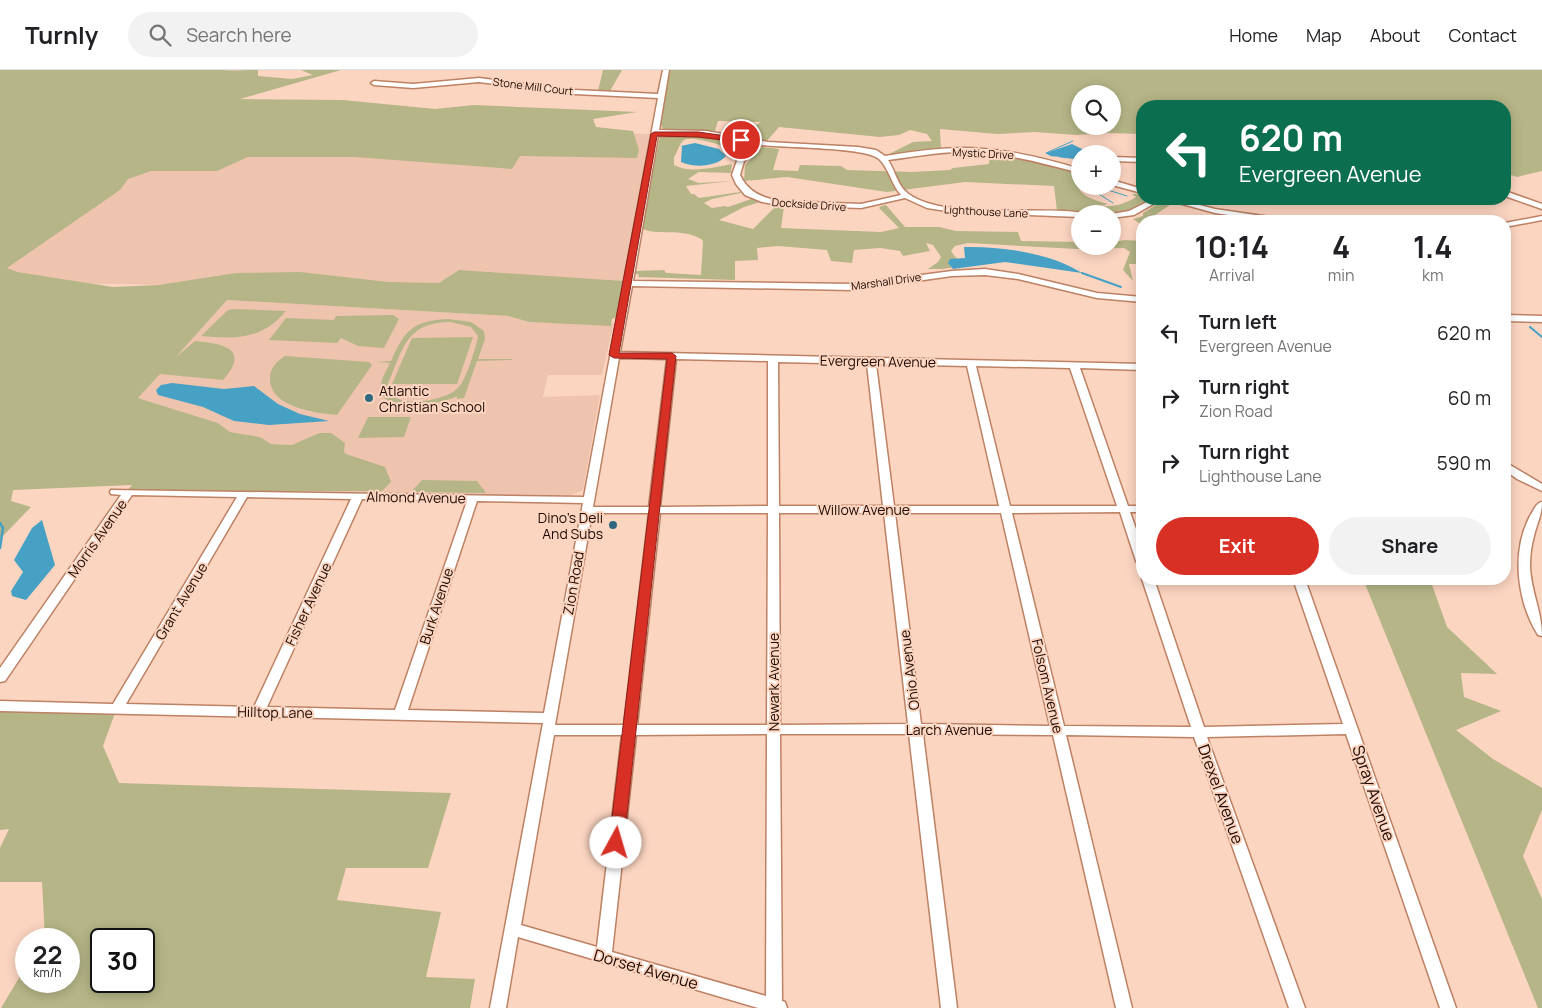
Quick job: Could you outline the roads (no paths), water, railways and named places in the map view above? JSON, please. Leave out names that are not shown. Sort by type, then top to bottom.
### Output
[{"type":"street","name":"Zion Road","points":[[498,1008],[666,70]]},
{"type":"street","name":"Stone Mill Court","points":[[374,83],[413,86],[479,80],[575,92],[661,96]]},
{"type":"street","points":[[655,133],[698,134],[783,146],[862,149],[877,153],[885,158],[897,188],[905,196]]},
{"type":"street","name":"Dockside Drive","points":[[760,143],[740,160],[736,174],[744,190],[760,199],[790,204],[854,206],[905,196]]},
{"type":"street","name":"Mystic Drive","points":[[885,158],[944,151],[981,151],[1026,156],[1071,168]]},
{"type":"street","points":[[1121,159],[1136,160]]},
{"type":"street","points":[[1121,185],[1136,189]]},
{"type":"street","points":[[1511,195],[1542,207]]},
{"type":"street","name":"Lighthouse Lane","points":[[905,196],[928,206],[953,210],[1071,215]]},
{"type":"street","points":[[1121,215],[1131,213],[1146,205]]},
{"type":"street","points":[[1193,205],[1242,215]]},
{"type":"street","points":[[1511,224],[1542,218]]},
{"type":"street","name":"Marshall Drive","points":[[627,283],[853,286],[886,283],[934,274],[972,272],[1008,275],[1097,295],[1136,299]]},
{"type":"street","points":[[1511,318],[1542,319]]},
{"type":"street","name":"Evergreen Avenue","points":[[614,355],[1136,367]]},
{"type":"street","points":[[604,956],[672,356]]},
{"type":"street","name":"Newark Avenue","points":[[773,359],[773,730],[777,1007]]},
{"type":"street","name":"Ohio Avenue","points":[[871,361],[949,1008]]},
{"type":"street","name":"Folsom Avenue","points":[[971,363],[1124,1008]]},
{"type":"street","points":[[1074,366],[1136,542]]},
{"type":"street","points":[[1511,470],[1542,488]]},
{"type":"street","points":[[115,492],[129,492]]},
{"type":"street","name":"Morris Avenue","points":[[0,678],[129,492],[244,494]]},
{"type":"street","name":"Almond Avenue","points":[[244,494],[473,498],[587,505]]},
{"type":"street","name":"Grant Avenue","points":[[117,708],[244,494]]},
{"type":"street","name":"Fisher Avenue","points":[[258,712],[358,496]]},
{"type":"street","name":"Burk Avenue","points":[[400,714],[473,498]]},
{"type":"street","name":"Willow Avenue","points":[[587,505],[654,510],[1136,509]]},
{"type":"street","points":[[1542,505],[1527,538],[1524,565],[1528,596],[1542,632]]},
{"type":"street","name":"Drexel Avenue","points":[[1150,585],[1199,732],[1297,1008]]},
{"type":"street","name":"Spray Avenue","points":[[1301,585],[1448,1008]]},
{"type":"street","name":"Hilltop Lane","points":[[0,706],[400,714],[548,724]]},
{"type":"street","name":"Larch Avenue","points":[[548,724],[629,730],[916,729],[1199,732],[1351,729]]},
{"type":"street","name":"Dorset Avenue","points":[[512,929],[777,1007]]},
{"type":"water","points":[[695,143],[719,149],[726,156],[717,162],[699,166],[681,162],[681,146]]},
{"type":"water","points":[[1072,144],[1074,145],[1071,145],[1071,158],[1051,156],[1046,153]]},
{"type":"water","points":[[964,247],[1025,252],[1055,260],[1082,273],[1005,262],[953,269],[948,263],[950,259],[965,258]]},
{"type":"water","points":[[172,383],[224,389],[254,386],[278,404],[300,414],[329,421],[269,425],[234,421],[203,407],[158,395],[156,390],[161,385]]},
{"type":"water","points":[[42,520],[55,565],[26,600],[12,596],[11,591],[23,572],[14,560],[32,528]]},
{"type":"waterway","points":[[1052,156],[1046,153],[1073,141]]},
{"type":"waterway","points":[[1060,157],[1071,158]]},
{"type":"waterway","points":[[1121,194],[1127,196]]},
{"type":"waterway","points":[[1100,195],[1113,203]]},
{"type":"waterway","points":[[1082,273],[1121,287]]},
{"type":"waterway","points":[[1530,327],[1542,337]]},
{"type":"waterway","points":[[0,523],[3,528],[0,548]]},
{"type":"place","name":"Atlantic Christian School","points":[[369,398]]},
{"type":"place","name":"Dino's Deli And Subs","points":[[613,525]]}]
